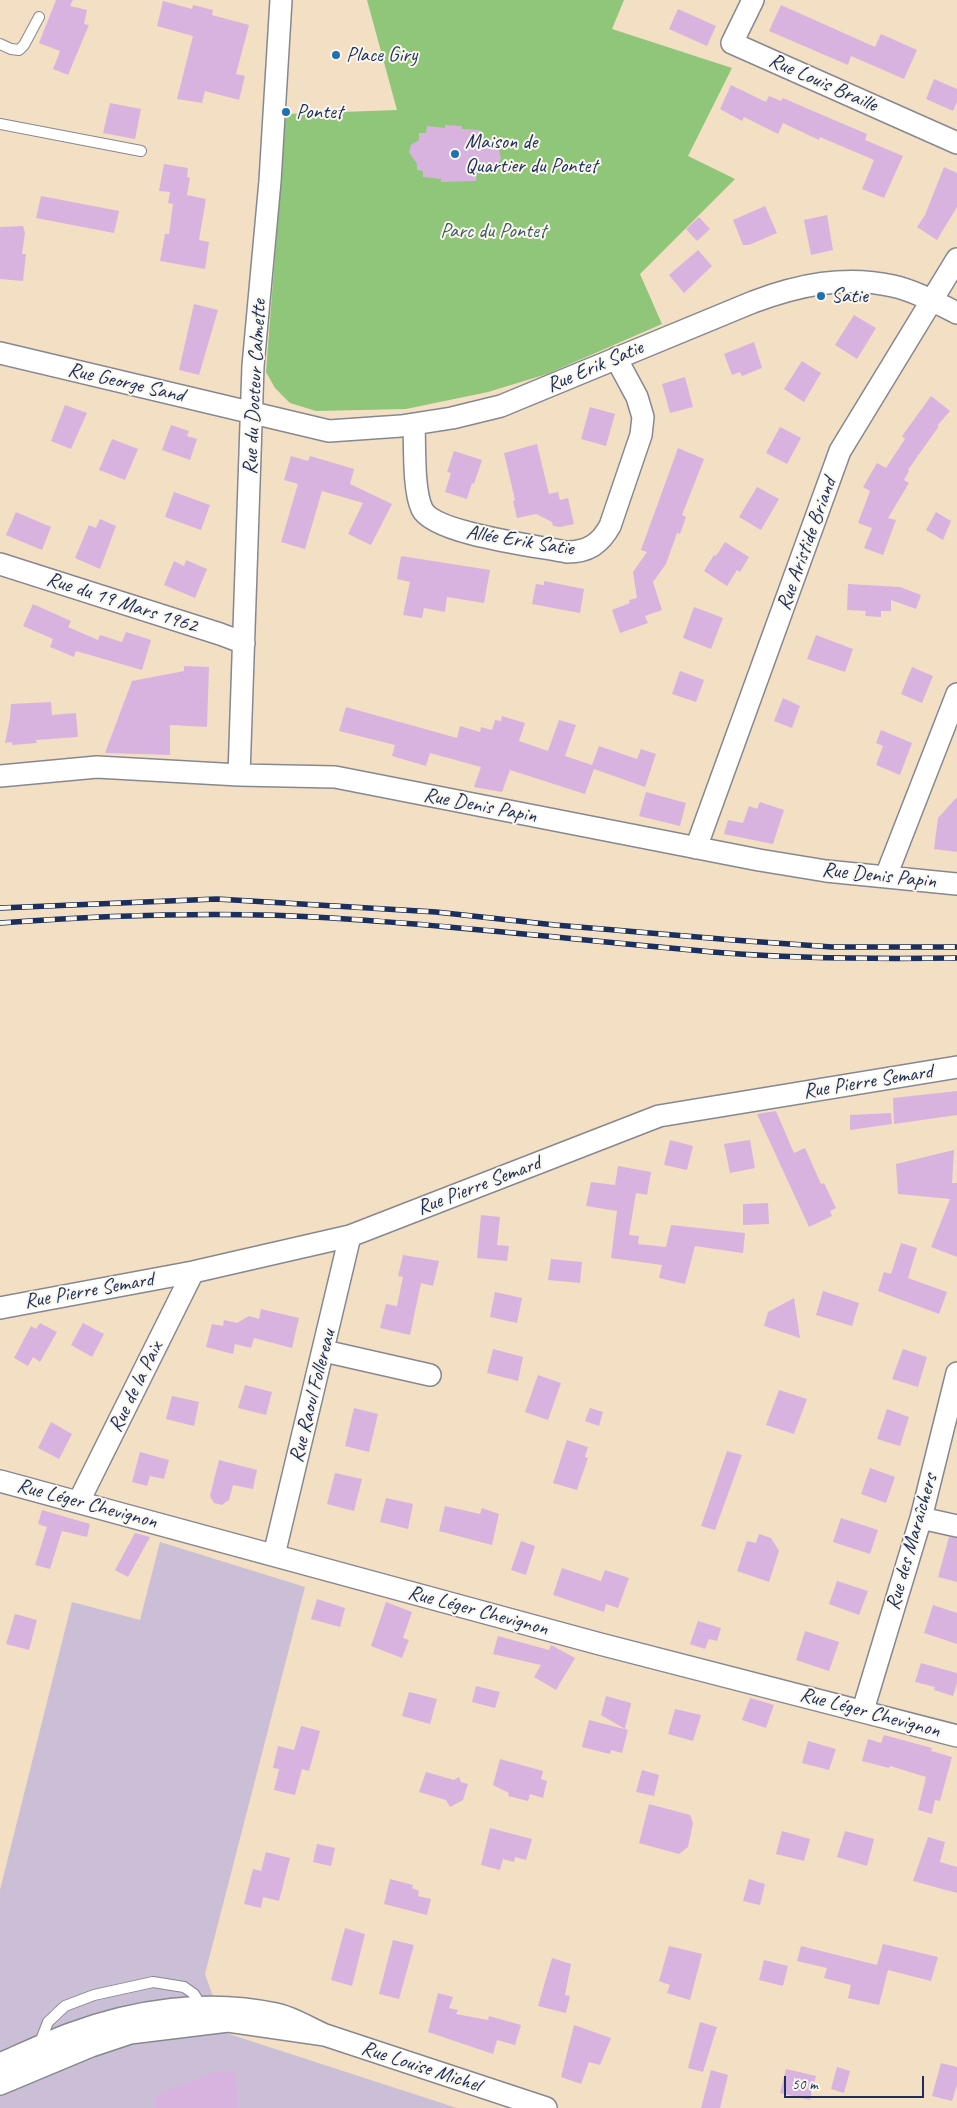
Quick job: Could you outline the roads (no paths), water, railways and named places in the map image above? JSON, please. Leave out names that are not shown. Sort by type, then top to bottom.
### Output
[{"type":"street","name":"Rue du Docteur Calmette","points":[[239,775],[253,366],[270,181],[281,0]]},
{"type":"street","name":"Rue Louis Braille","points":[[754,0],[732,43],[957,143]]},
{"type":"street","name":"Rue Aristide Briand","points":[[696,848],[840,451],[957,259]]},
{"type":"street","name":"Rue Erik Satie","points":[[252,412],[329,431],[414,424],[452,418],[500,406],[785,290],[825,282],[870,282],[894,286],[957,313]]},
{"type":"street","name":"Rue George Sand","points":[[0,353],[252,412]]},
{"type":"street","name":"Allée Erik Satie","points":[[414,424],[417,491],[422,510],[429,518],[456,531],[567,552],[581,552],[593,547],[604,537],[610,526],[641,435],[643,417],[636,397],[616,358]]},
{"type":"street","name":"Rue du 19 Mars 1962","points":[[0,564],[244,643]]},
{"type":"street","points":[[886,876],[957,694]]},
{"type":"street","name":"Rue Denis Papin","points":[[0,776],[97,766],[239,775],[334,777],[696,848],[826,871],[957,884]]},
{"type":"street","name":"Rue Pierre Semard","points":[[0,1308],[193,1272],[350,1236],[659,1116],[957,1067]]},
{"type":"street","name":"Rue Raoul Follereau","points":[[274,1555],[350,1236]]},
{"type":"street","name":"Rue de la Paix","points":[[79,1501],[193,1272]]},
{"type":"street","points":[[324,1351],[430,1375]]},
{"type":"street","name":"Rue des Maraîchers","points":[[863,1710],[920,1518],[957,1373]]},
{"type":"street","name":"Rue Léger Chevignon","points":[[0,1481],[600,1644],[863,1710],[957,1736]]},
{"type":"street","points":[[920,1518],[957,1526]]},
{"type":"street","name":"Rue Louise Michel","points":[[0,2064],[71,2034],[123,2018],[170,2010],[233,2007],[278,2014],[325,2035],[546,2108]]},
{"type":"street","name":"Rue Louise Michel","points":[[0,2084],[91,2046],[140,2032],[228,2021],[325,2035]]},
{"type":"lane","points":[[0,44],[19,50],[24,45],[39,17]]},
{"type":"lane","points":[[0,124],[141,151]]},
{"type":"lane","points":[[38,2048],[48,2022],[65,2006],[94,1995],[153,1982],[184,1987],[194,1994],[202,2007]]},
{"type":"railway","points":[[0,908],[217,899],[436,912],[555,925],[832,947],[957,947]]},
{"type":"railway","points":[[0,923],[166,915],[291,916],[431,925],[755,955],[841,958],[957,958]]},
{"type":"place","name":"Place Giry","points":[[336,55]]},
{"type":"place","name":"Pontet","points":[[286,112]]},
{"type":"place","name":"Maison de Quartier du Pontet","points":[[455,154]]},
{"type":"place","name":"Satie","points":[[821,296]]},
{"type":"park label","name":"Parc du Pontet","points":[[493,231]]}]
